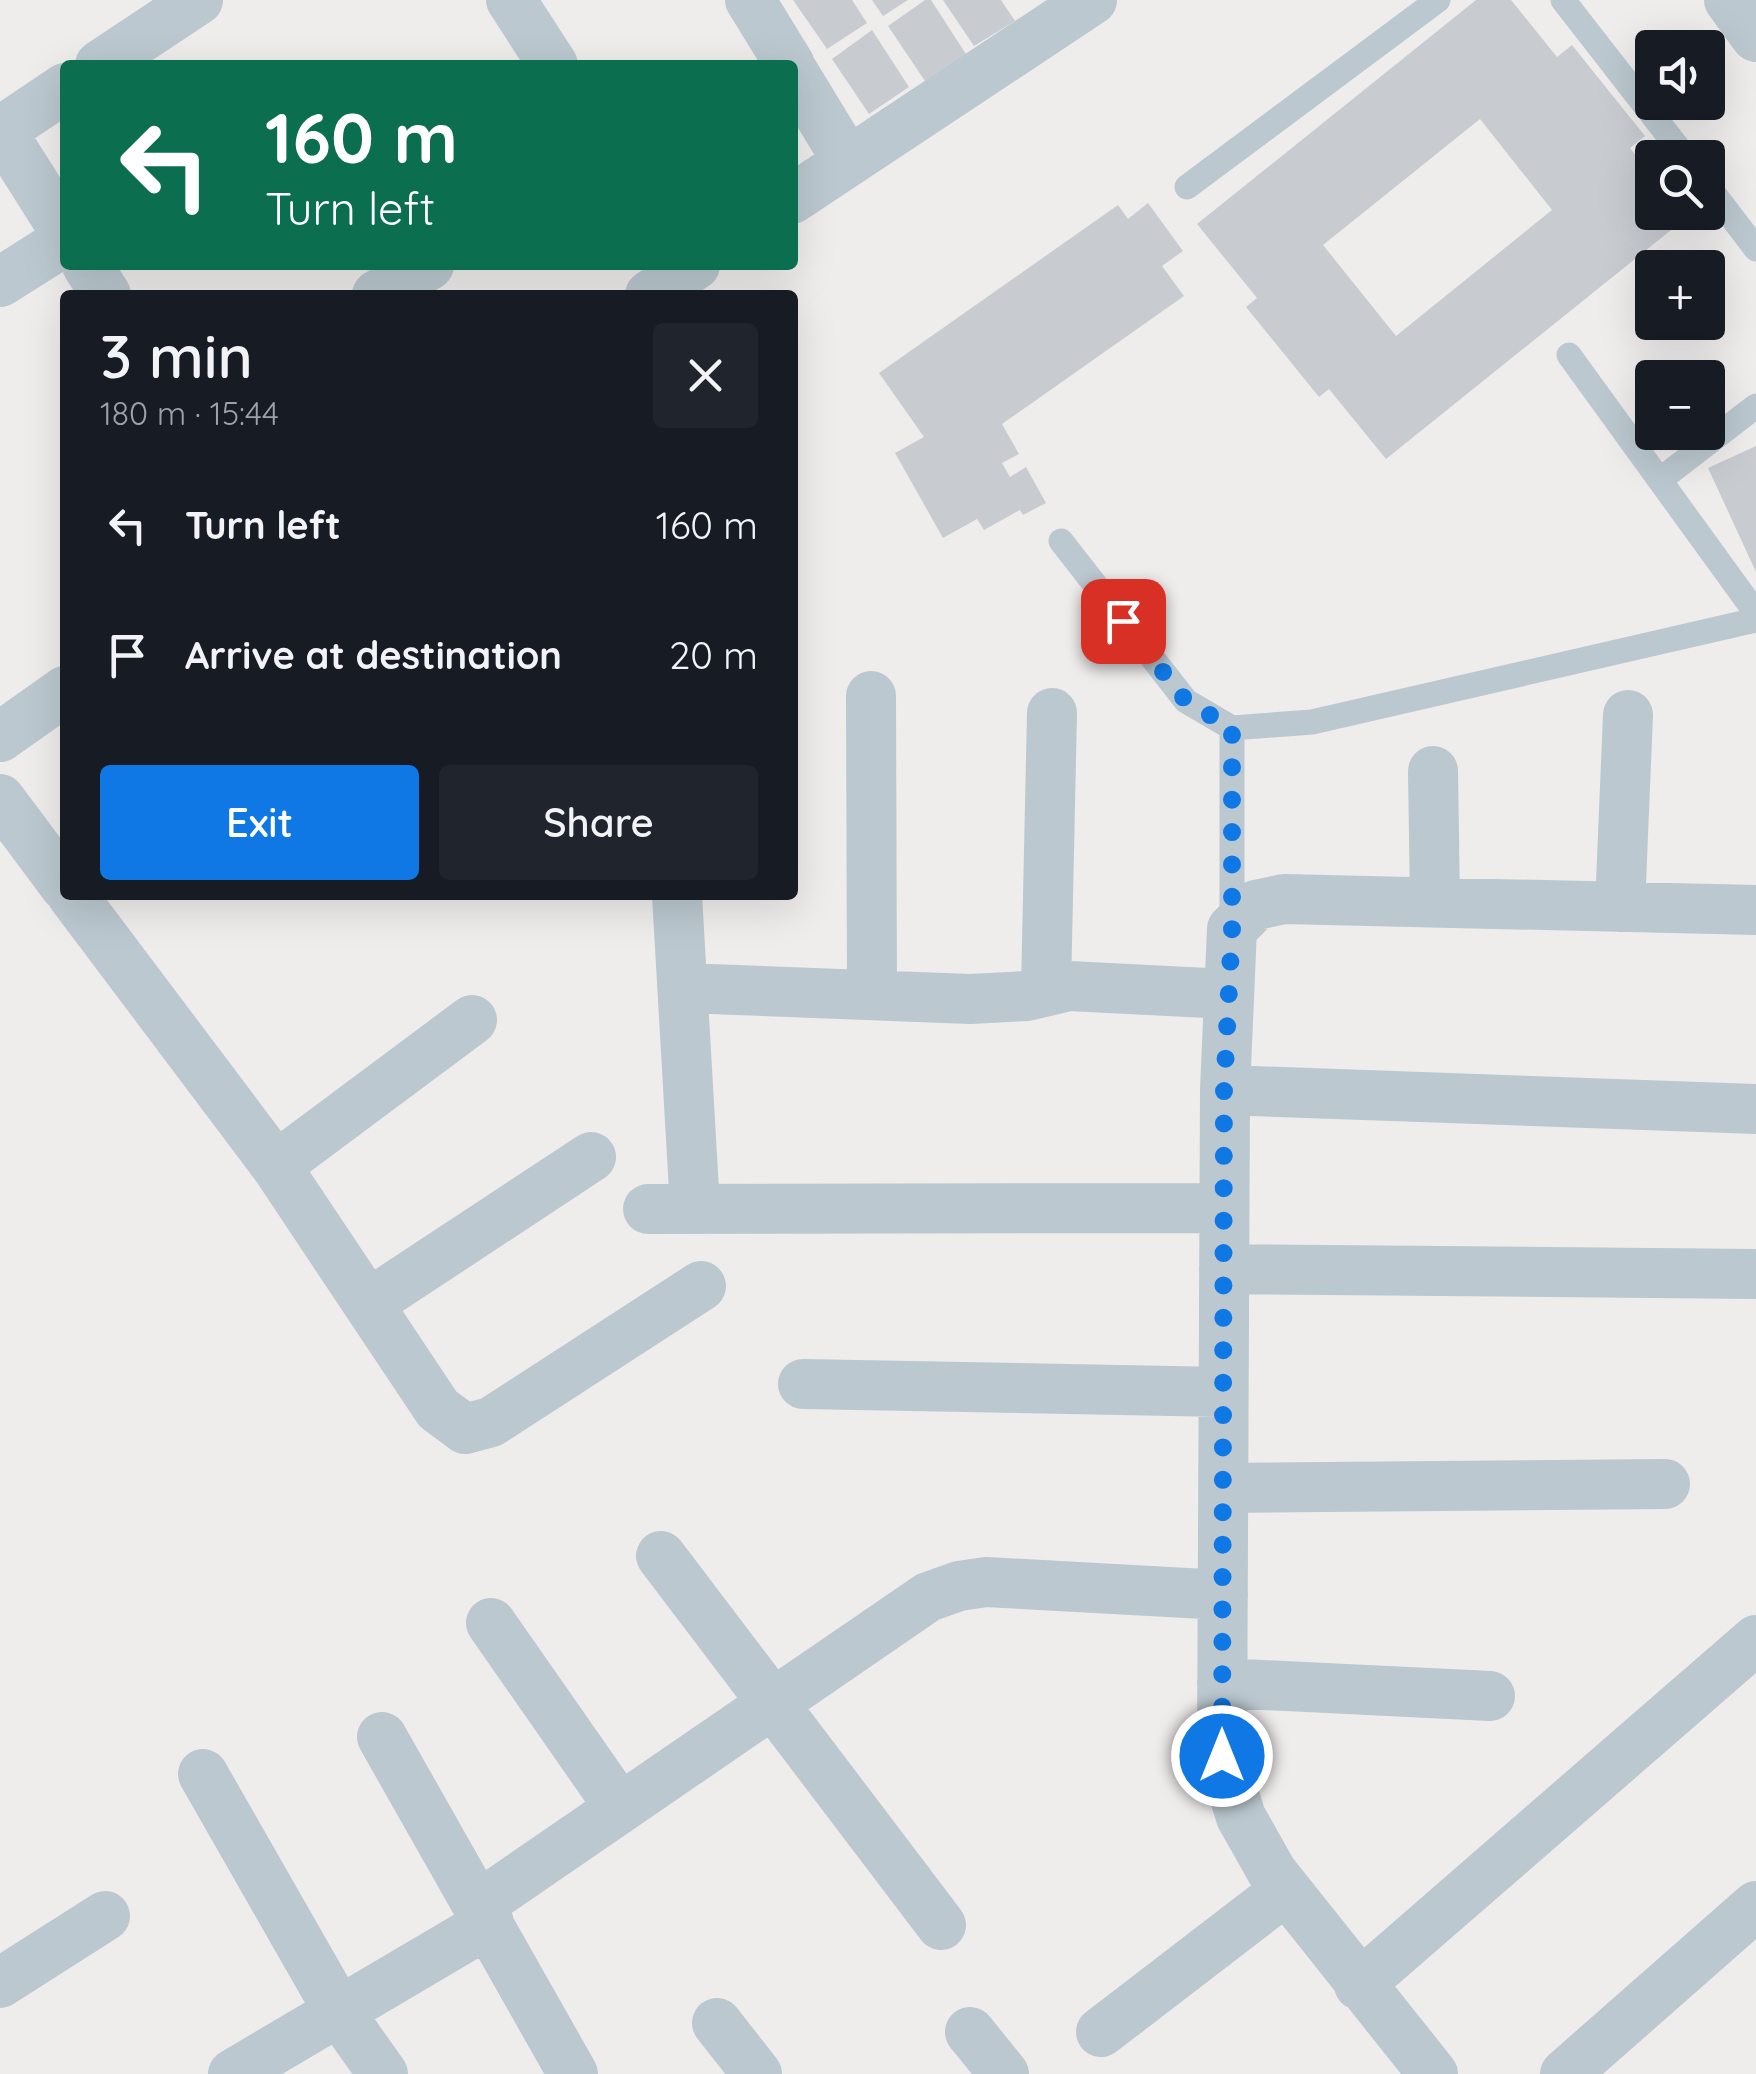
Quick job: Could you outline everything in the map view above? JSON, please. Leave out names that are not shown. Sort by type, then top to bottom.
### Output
[{"type":"street","points":[[108,60],[198,0]]},
{"type":"street","points":[[511,0],[550,60]]},
{"type":"street","points":[[750,0],[787,60]]},
{"type":"street","points":[[798,196],[1092,0]]},
{"type":"street","points":[[1729,0],[1756,37]]},
{"type":"street","points":[[798,79],[848,162]]},
{"type":"street","points":[[60,91],[0,130],[60,224]]},
{"type":"street","points":[[0,282],[60,244]]},
{"type":"street","points":[[386,290],[420,270]]},
{"type":"street","points":[[0,736],[60,694]]},
{"type":"street","points":[[871,696],[872,995]]},
{"type":"street","points":[[1046,989],[1052,713]]},
{"type":"street","points":[[1620,906],[1628,715]]},
{"type":"street","points":[[1433,772],[1435,902]]},
{"type":"street","points":[[0,799],[60,879]]},
{"type":"street","points":[[1432,2074],[1286,1890],[1241,1817],[1222,1756],[1224,1090],[1232,929],[1256,905],[1284,899],[1756,910]]},
{"type":"street","points":[[76,900],[276,1166],[438,1409],[464,1429],[491,1422],[701,1286]]},
{"type":"street","points":[[678,900],[683,988],[672,1208],[1224,1208]]},
{"type":"street","points":[[683,988],[970,999],[1027,996],[1069,986],[1227,994]]},
{"type":"street","points":[[276,1166],[472,1020]]},
{"type":"street","points":[[1224,1090],[1756,1109]]},
{"type":"street","points":[[368,1304],[591,1157]]},
{"type":"street","points":[[1224,1269],[1756,1274]]},
{"type":"street","points":[[804,1384],[1224,1392]]},
{"type":"street","points":[[1223,1488],[1665,1484]]},
{"type":"street","points":[[661,1556],[941,1925]]},
{"type":"street","points":[[233,2074],[338,2012],[484,1914],[620,1808],[928,1597],[986,1582],[1223,1596]]},
{"type":"street","points":[[491,1622],[620,1808]]},
{"type":"street","points":[[1359,1985],[1756,1640]]},
{"type":"street","points":[[1222,1684],[1490,1696]]},
{"type":"street","points":[[382,1738],[573,2074]]},
{"type":"street","points":[[203,1774],[338,2012],[383,2074]]},
{"type":"street","points":[[1101,2032],[1286,1890]]},
{"type":"street","points":[[1565,2074],[1756,1906]]},
{"type":"street","points":[[0,1983],[104,1916]]},
{"type":"street","points":[[717,2023],[757,2074]]},
{"type":"street","points":[[970,2032],[1004,2074]]},
{"type":"lane","points":[[1187,188],[1438,0]]},
{"type":"lane","points":[[1563,0],[1672,140]]},
{"type":"lane","points":[[1725,208],[1756,249]]},
{"type":"lane","points":[[1061,540],[1186,701],[1232,728],[1312,722],[1756,616],[1569,354]]},
{"type":"lane","points":[[1661,479],[1756,406]]},
{"type":"lane","points":[[1232,728],[1232,929]]},
{"type":"building","points":[[793,0],[852,0],[867,23],[827,49]]},
{"type":"building","points":[[872,0],[908,0],[883,16]]},
{"type":"building","points":[[925,0],[931,0],[966,54],[925,81],[888,26]]},
{"type":"building","points":[[943,0],[1001,0],[1015,21],[974,46]]},
{"type":"building","points":[[1476,0],[1511,0],[1557,57],[1572,45],[1645,136],[1635,140],[1630,148],[1635,154],[1635,230],[1671,230],[1646,250],[1635,250],[1635,259],[1386,459],[1329,389],[1319,397],[1246,307],[1257,298],[1197,224]],"holes":[[[1480,119],[1552,210],[1396,336],[1323,245]]]},
{"type":"building","points":[[872,30],[909,87],[869,114],[832,59]]},
{"type":"building","points":[[1148,203],[1183,251],[1162,266],[1184,296],[1002,424],[1019,454],[1002,463],[1010,477],[1026,467],[1046,503],[1023,515],[1020,510],[984,530],[977,519],[943,538],[895,453],[924,437],[879,373],[1118,205],[1128,219]]},
{"type":"building","points":[[1756,446],[1756,572],[1708,468]]},
{"type":"route","points":[[1123,621],[1186,701],[1232,728],[1232,929],[1224,1090],[1222,1756]]}]
